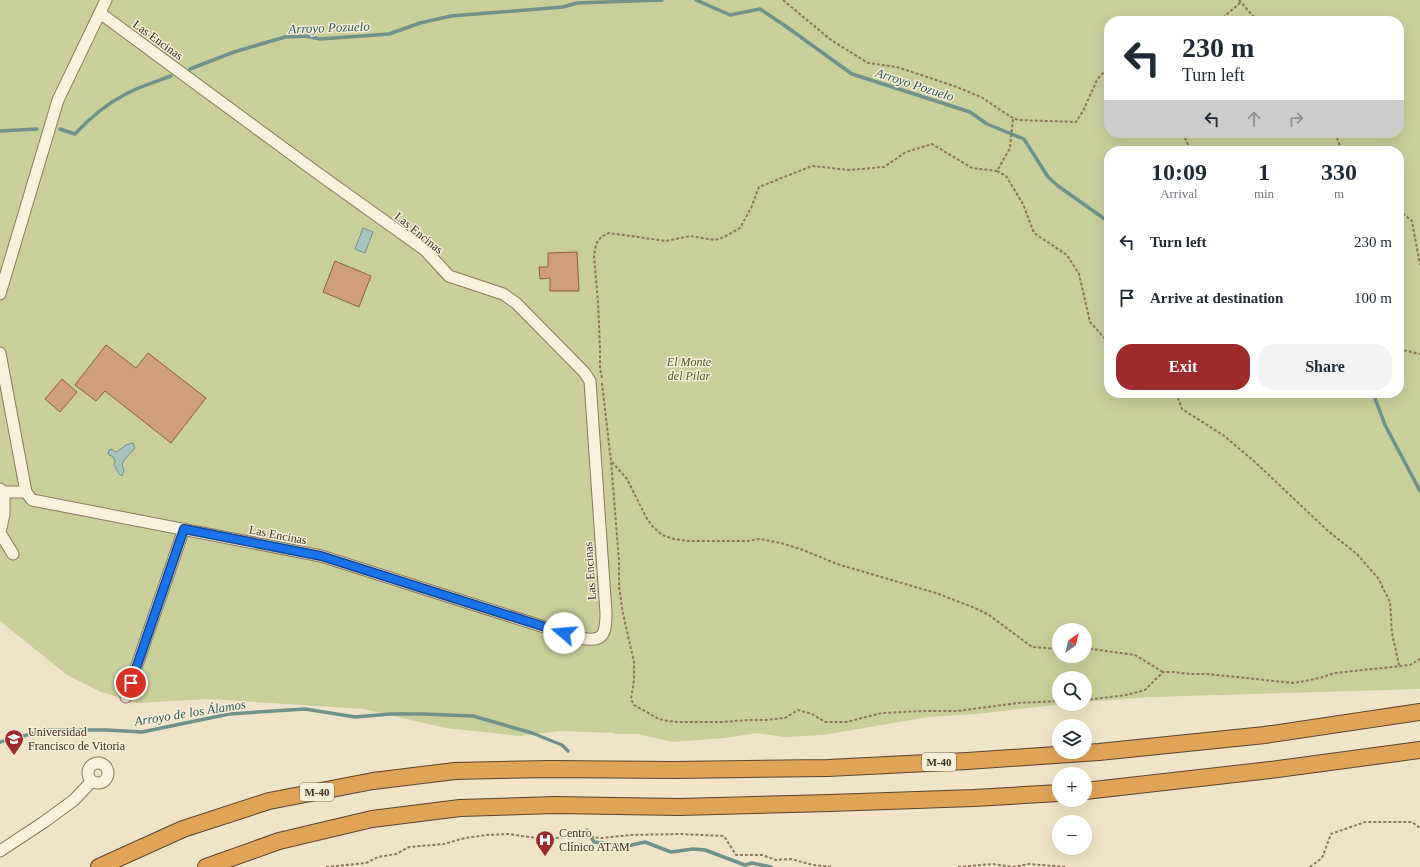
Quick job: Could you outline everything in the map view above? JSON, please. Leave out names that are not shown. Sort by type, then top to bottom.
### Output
[{"type":"highway","name":"M-40","points":[[99,867],[183,829],[269,801],[373,781],[455,771],[549,769],[674,770],[828,768],[967,761],[1099,752],[1257,736],[1420,712]]},
{"type":"highway","points":[[1092,790],[1270,770],[1420,750]]},
{"type":"highway","points":[[206,867],[279,840],[372,819],[460,808],[554,805],[679,807],[830,804],[1052,793]]},
{"type":"street","points":[[0,294],[58,100],[106,0]]},
{"type":"street","name":"Las Encinas","points":[[26,492],[32,500],[321,556],[579,638],[589,640],[597,639],[603,634],[605,629],[606,613],[590,382],[584,372],[516,303],[503,294],[449,276],[425,250],[316,172],[100,13]]},
{"type":"street","points":[[0,353],[26,492],[2,490],[4,514],[0,533],[13,554]]},
{"type":"street","points":[[126,697],[184,529]]},
{"type":"street","points":[[0,851],[74,800],[92,781]]},
{"type":"path","points":[[783,0],[831,40],[868,63],[897,67],[954,86],[981,97],[999,110],[1014,118],[1037,121],[1076,122],[1084,111],[1098,80],[1104,72]]},
{"type":"path","points":[[1224,16],[1240,1],[1253,16]]},
{"type":"path","points":[[997,171],[1010,148],[1014,118]]},
{"type":"path","points":[[1052,701],[1018,703],[957,711],[882,713],[846,722],[826,722],[812,714],[798,710],[785,718],[766,720],[677,722],[659,718],[634,705],[631,699],[634,680],[634,662],[623,614],[619,587],[619,561],[611,461],[600,369],[598,302],[594,256],[596,244],[601,237],[609,233],[666,241],[690,236],[715,240],[740,228],[751,208],[759,187],[812,166],[850,170],[884,167],[906,152],[932,144],[972,168],[997,171],[1006,176],[1023,204],[1034,233],[1067,255],[1079,274],[1090,322],[1104,338]]},
{"type":"path","points":[[1404,214],[1412,221],[1420,265]]},
{"type":"path","points":[[1404,350],[1420,354]]},
{"type":"path","points":[[1178,398],[1182,409],[1223,436],[1250,458],[1328,531],[1357,554],[1378,578],[1390,602],[1392,633],[1400,665]]},
{"type":"path","points":[[611,461],[627,479],[639,504],[653,527],[662,535],[688,541],[748,541],[760,539],[788,545],[838,564],[936,593],[975,608],[989,615],[1032,647],[1052,648]]},
{"type":"path","points":[[1092,649],[1135,655],[1163,672],[1208,674],[1294,684],[1335,673],[1410,665],[1420,659]]},
{"type":"path","points":[[1092,699],[1126,695],[1145,690],[1163,672]]},
{"type":"path","points":[[1310,867],[1322,858],[1331,834],[1359,824],[1365,822],[1412,822],[1420,828]]},
{"type":"path","points":[[326,867],[366,863],[378,857],[396,854],[409,847],[444,844],[465,838],[486,835],[508,834],[544,839],[580,836],[602,838],[630,835],[679,834],[724,836],[736,855],[762,855],[776,860],[791,858],[813,865],[833,867]]},
{"type":"path","points":[[958,867],[993,864],[1013,866],[1029,864],[1067,867]]},
{"type":"green space","name":"El Monte del Pilar","points":[[0,0],[1420,0],[1420,689],[1151,697],[1092,701],[1092,671],[1052,671],[1052,705],[976,714],[929,717],[823,735],[784,737],[757,733],[725,738],[673,742],[637,734],[614,733],[560,731],[519,736],[446,728],[363,709],[209,699],[138,703],[101,692],[67,675],[0,621]]},
{"type":"water","points":[[363,228],[373,232],[365,253],[355,249]]},
{"type":"water","points":[[133,443],[135,448],[124,460],[122,465],[124,470],[122,476],[119,474],[114,465],[115,461],[113,457],[108,454],[109,450],[112,449],[115,452],[126,445]]},
{"type":"building","points":[[577,252],[579,291],[550,291],[550,278],[540,279],[539,267],[548,267],[548,253]]},
{"type":"building","points":[[335,261],[371,276],[359,307],[323,292]]},
{"type":"building","points":[[106,345],[136,368],[148,353],[206,398],[171,443],[105,391],[96,401],[75,385]]},
{"type":"building","points":[[62,379],[77,392],[60,412],[45,399]]},
{"type":"waterway","name":"Arroyo Pozuelo","points":[[190,69],[234,52],[285,37],[306,36],[320,39],[389,34],[420,23],[451,16],[563,7],[577,3],[662,0]]},
{"type":"waterway","name":"Arroyo Pozuelo","points":[[696,0],[730,15],[760,9],[852,74],[970,112],[987,124],[1024,139],[1048,177],[1058,186],[1104,218]]},
{"type":"waterway","name":"Arroyo Pozuelo","points":[[60,129],[75,134],[110,103],[135,90],[171,76]]},
{"type":"waterway","name":"Arroyo Pozuelo","points":[[0,131],[37,129]]},
{"type":"waterway","name":"Arroyo Pozuelo","points":[[1375,398],[1385,425],[1420,491]]},
{"type":"waterway","name":"Arroyo de los Álamos","points":[[0,742],[46,730],[107,730],[142,732],[229,714],[305,709],[355,717],[391,714],[473,716],[532,733],[562,745],[568,751]]},
{"type":"waterway","name":"Arroyo de los Álamos","points":[[587,830],[594,842],[627,846],[645,842],[671,852],[693,849],[705,850],[745,865],[752,863],[771,867]]},
{"type":"place","name":"Universidad Francisco de Vitoria","points":[[14,756]]},
{"type":"place","name":"Centro Clínico ATAM","points":[[545,857]]},
{"type":"route","points":[[131,683],[184,529],[321,556],[564,633]]}]
